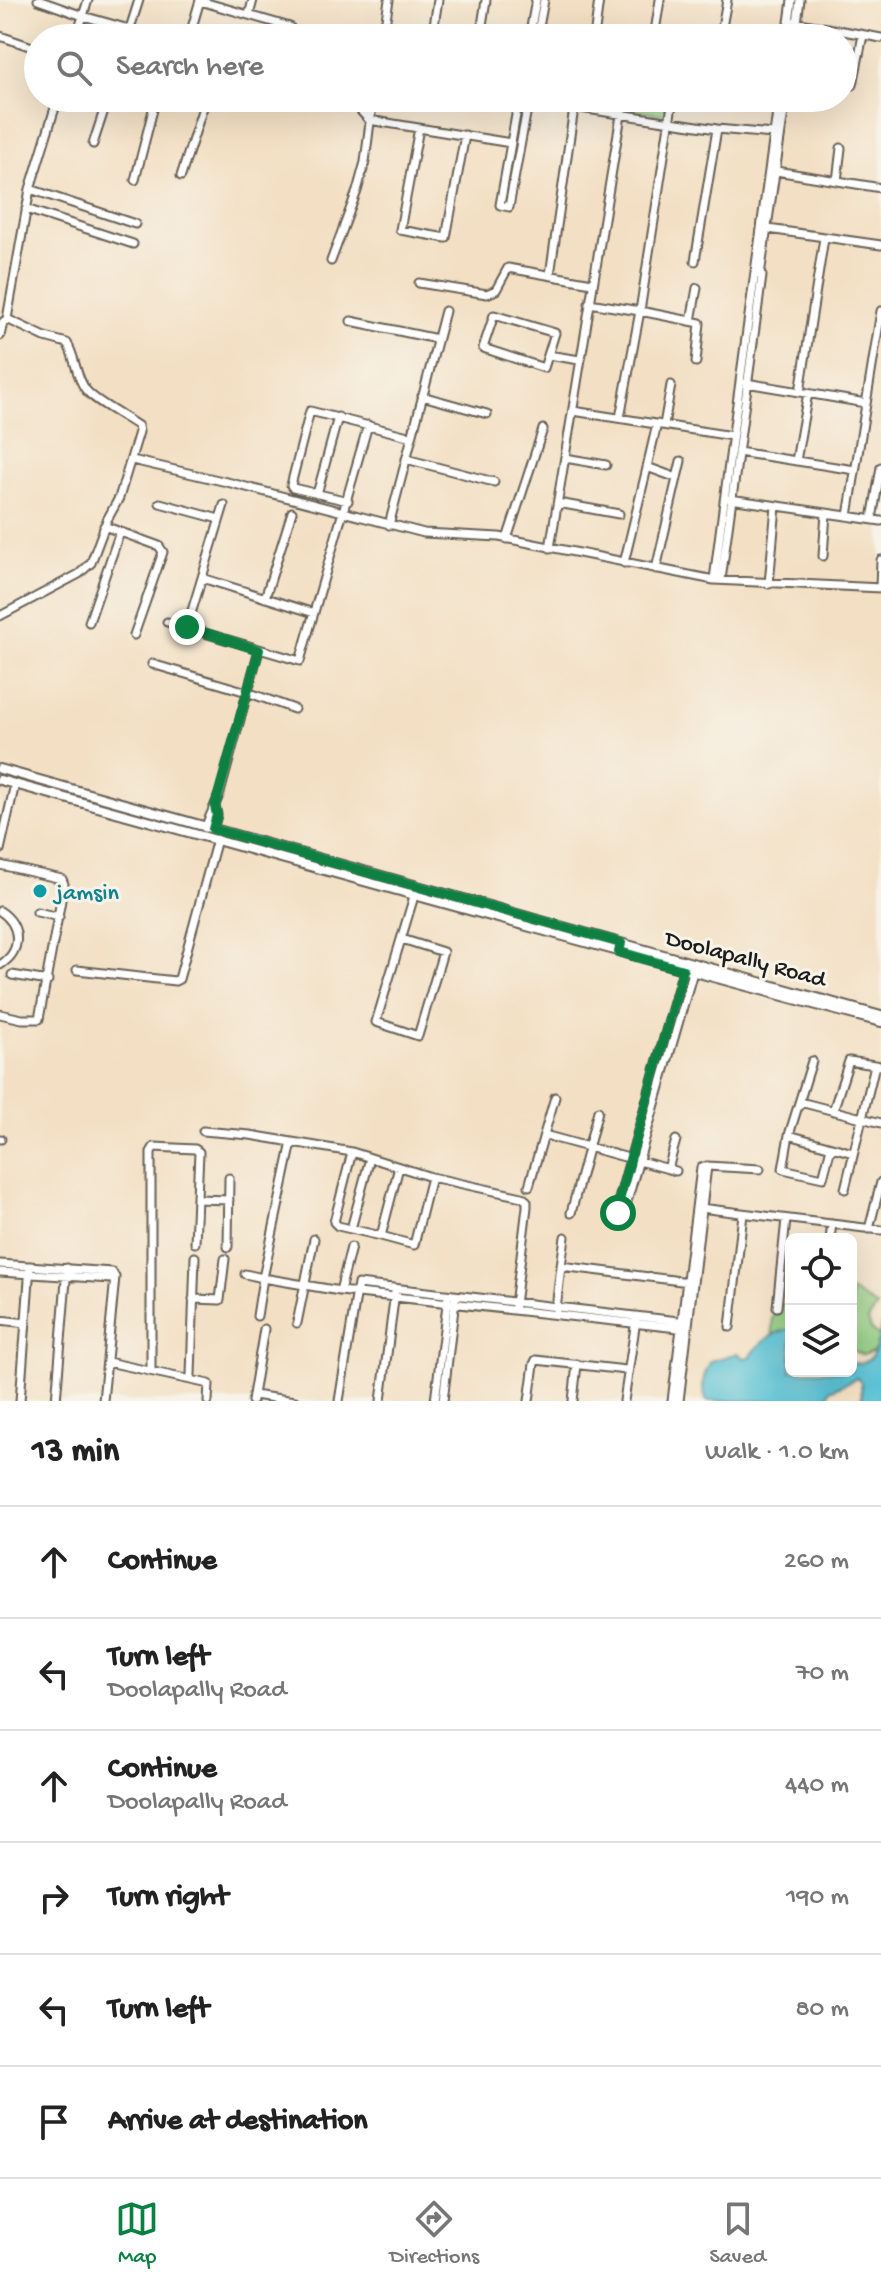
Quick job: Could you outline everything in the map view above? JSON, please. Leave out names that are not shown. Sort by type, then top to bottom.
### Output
[{"type":"main road","name":"Doolapally Road","points":[[0,769],[37,785],[217,839],[541,931],[620,948],[688,971],[881,1022]]},
{"type":"main road","points":[[0,780],[37,785]]},
{"type":"main road","name":"Doolapally Road","points":[[37,785],[209,829],[620,948],[881,1016]]},
{"type":"street","points":[[38,0],[103,24]]},
{"type":"street","points":[[80,24],[88,0]]},
{"type":"street","points":[[132,24],[139,0]]},
{"type":"street","points":[[249,15],[253,0]]},
{"type":"street","points":[[385,24],[389,0]]},
{"type":"street","points":[[434,24],[438,0]]},
{"type":"street","points":[[482,24],[486,0]]},
{"type":"street","points":[[532,24],[536,0]]},
{"type":"street","points":[[540,24],[544,0]]},
{"type":"street","points":[[596,24],[599,0]]},
{"type":"street","points":[[656,24],[660,0]]},
{"type":"street","points":[[723,24],[727,0]]},
{"type":"street","points":[[792,0],[793,22]]},
{"type":"street","points":[[793,22],[800,0]]},
{"type":"street","points":[[193,24],[200,1],[280,24]]},
{"type":"street","points":[[793,22],[804,24]]},
{"type":"street","points":[[857,34],[881,38]]},
{"type":"street","points":[[857,65],[863,35]]},
{"type":"street","points":[[0,36],[24,44]]},
{"type":"street","points":[[0,336],[3,322],[7,319],[30,189],[54,112]]},
{"type":"street","points":[[93,144],[103,112]]},
{"type":"street","points":[[135,180],[152,112]]},
{"type":"street","points":[[181,176],[202,112]]},
{"type":"street","points":[[362,112],[369,120],[511,143]]},
{"type":"street","points":[[331,261],[365,162],[370,112]]},
{"type":"street","points":[[516,112],[500,205],[509,207],[527,112]]},
{"type":"street","points":[[550,275],[573,112]]},
{"type":"street","points":[[601,112],[774,134]]},
{"type":"street","points":[[620,418],[672,112]]},
{"type":"street","points":[[728,499],[738,452],[777,112]]},
{"type":"street","points":[[758,275],[768,229],[784,112]]},
{"type":"street","points":[[550,548],[621,115]]},
{"type":"street","points":[[419,128],[400,230],[446,238],[465,135]]},
{"type":"street","points":[[695,261],[717,129]]},
{"type":"street","points":[[837,181],[841,148]]},
{"type":"street","points":[[776,171],[881,188]]},
{"type":"street","points":[[30,189],[135,224]]},
{"type":"street","points":[[26,209],[133,244]]},
{"type":"street","points":[[768,229],[881,245]]},
{"type":"street","points":[[796,461],[824,238]]},
{"type":"street","points":[[419,283],[482,294],[496,290],[508,268],[592,283]]},
{"type":"street","points":[[691,321],[697,288]]},
{"type":"street","points":[[589,303],[700,323],[696,362]]},
{"type":"street","points":[[389,525],[445,311]]},
{"type":"street","points":[[848,516],[881,311]]},
{"type":"street","points":[[494,315],[555,333],[548,355],[544,368],[483,348],[494,315]]},
{"type":"street","points":[[0,616],[79,574],[91,563],[104,526],[119,498],[139,432],[138,426],[86,391],[67,343],[45,337],[7,319]]},
{"type":"street","points":[[351,321],[437,339]]},
{"type":"street","points":[[718,580],[732,436],[752,325]]},
{"type":"street","points":[[548,355],[580,360]]},
{"type":"street","points":[[746,383],[866,403]]},
{"type":"street","points":[[624,563],[671,385]]},
{"type":"street","points":[[422,396],[487,414]]},
{"type":"street","points":[[348,501],[291,485],[310,411],[412,437]]},
{"type":"street","points":[[573,411],[732,436]]},
{"type":"street","points":[[317,494],[338,417]]},
{"type":"street","points":[[167,622],[300,661],[368,425]]},
{"type":"street","points":[[507,539],[543,429]]},
{"type":"street","points":[[738,452],[855,470]]},
{"type":"street","points":[[565,458],[606,465]]},
{"type":"street","points":[[406,459],[494,482]]},
{"type":"street","points":[[132,460],[424,533],[507,539],[718,580],[880,588],[881,560]]},
{"type":"street","points":[[656,569],[681,461]]},
{"type":"street","points":[[647,467],[677,478]]},
{"type":"street","points":[[728,499],[877,520],[881,467]]},
{"type":"street","points":[[160,503],[219,519]]},
{"type":"street","points":[[558,503],[619,514]]},
{"type":"street","points":[[187,627],[224,505]]},
{"type":"street","points":[[769,584],[776,506]]},
{"type":"street","points":[[265,598],[292,512]]},
{"type":"street","points":[[823,556],[826,513]]},
{"type":"street","points":[[104,526],[159,546],[163,552],[134,635]]},
{"type":"street","points":[[89,622],[120,532]]},
{"type":"street","points":[[202,578],[314,613]]},
{"type":"street","points":[[209,829],[209,813],[215,806],[259,650]]},
{"type":"street","points":[[152,664],[294,709]]},
{"type":"street","points":[[0,850],[15,784]]},
{"type":"street","points":[[77,970],[179,979],[217,839]]},
{"type":"street","points":[[0,865],[62,879],[64,888],[39,1019],[0,1014]]},
{"type":"street","points":[[402,939],[443,952],[418,1036],[376,1022],[415,893]]},
{"type":"street","points":[[0,911],[9,917],[17,935],[13,954],[0,965]]},
{"type":"street","points":[[37,912],[59,917]]},
{"type":"street","points":[[688,971],[664,1035],[642,1113],[634,1161],[624,1212],[620,1214],[616,1210],[634,1161],[652,1116],[675,1038],[688,971]]},
{"type":"street","points":[[12,975],[48,981]]},
{"type":"street","points":[[664,1035],[675,1038]]},
{"type":"street","points":[[812,1061],[789,1135],[783,1162],[786,1171],[823,1178],[831,1147]]},
{"type":"street","points":[[833,1111],[849,1061],[878,1065],[845,1189]]},
{"type":"street","points":[[529,1186],[555,1097]]},
{"type":"street","points":[[800,1102],[881,1123]]},
{"type":"street","points":[[571,1213],[598,1111]]},
{"type":"street","points":[[642,1113],[652,1116]]},
{"type":"street","points":[[203,1131],[352,1152],[431,1177],[522,1197],[527,1201],[515,1306]]},
{"type":"street","points":[[544,1135],[672,1170],[676,1140]]},
{"type":"street","points":[[789,1135],[853,1153]]},
{"type":"street","points":[[257,1316],[292,1142]]},
{"type":"street","points":[[151,1370],[151,1152],[154,1147],[195,1149],[199,1152],[195,1243]]},
{"type":"street","points":[[352,1152],[334,1218],[338,1226],[414,1245],[431,1177]]},
{"type":"street","points":[[351,1229],[370,1158]]},
{"type":"street","points":[[381,1236],[399,1167]]},
{"type":"street","points":[[672,1401],[700,1208],[702,1167],[760,1169]]},
{"type":"street","points":[[228,1247],[229,1178]]},
{"type":"street","points":[[869,1229],[881,1182]]},
{"type":"street","points":[[198,1199],[229,1200]]},
{"type":"street","points":[[700,1208],[881,1230]]},
{"type":"street","points":[[730,1327],[743,1214]]},
{"type":"street","points":[[777,1307],[786,1219]]},
{"type":"street","points":[[831,1233],[832,1224]]},
{"type":"street","points":[[556,1311],[565,1237]]},
{"type":"street","points":[[297,1323],[314,1239]]},
{"type":"street","points":[[340,1291],[351,1247]]},
{"type":"street","points":[[191,1378],[195,1257]]},
{"type":"street","points":[[193,1299],[220,1300],[225,1259]]},
{"type":"street","points":[[0,1264],[29,1271]]},
{"type":"street","points":[[561,1266],[690,1282]]},
{"type":"street","points":[[20,1401],[29,1271]]},
{"type":"street","points":[[0,1272],[114,1275],[103,1401]]},
{"type":"street","points":[[56,1401],[67,1272]]},
{"type":"street","points":[[245,1274],[340,1291],[357,1287],[684,1325]]},
{"type":"street","points":[[339,1401],[357,1287]]},
{"type":"street","points":[[381,1401],[394,1293]]},
{"type":"street","points":[[443,1401],[452,1299]]},
{"type":"street","points":[[0,1320],[26,1323]]},
{"type":"street","points":[[624,1401],[626,1370],[636,1320]]},
{"type":"street","points":[[679,1401],[684,1325]]},
{"type":"street","points":[[264,1329],[252,1398],[295,1401]]},
{"type":"street","points":[[435,1401],[445,1355]]},
{"type":"street","points":[[529,1401],[536,1360],[626,1370]]},
{"type":"street","points":[[108,1362],[191,1378],[211,1386],[208,1401]]},
{"type":"street","points":[[573,1401],[577,1364]]},
{"type":"green space","points":[[857,1295],[877,1307],[868,1320],[871,1330],[879,1337],[875,1351],[863,1355],[857,1352]]},
{"type":"green space","points":[[781,1304],[785,1304],[785,1334],[773,1336],[772,1318]]},
{"type":"water","points":[[881,1325],[881,1401],[862,1401],[861,1383],[857,1378],[830,1390],[826,1401],[707,1401],[703,1381],[711,1361],[738,1353],[744,1358],[750,1357],[768,1338],[779,1332],[785,1330],[785,1377],[857,1377],[857,1363],[870,1358]]},
{"type":"place","name":"jamsin","points":[[40,891]]},
{"type":"route","points":[[187,627],[259,650],[215,806],[217,815],[213,829],[621,943],[619,952],[683,970],[629,1160],[616,1210],[618,1213]]}]
